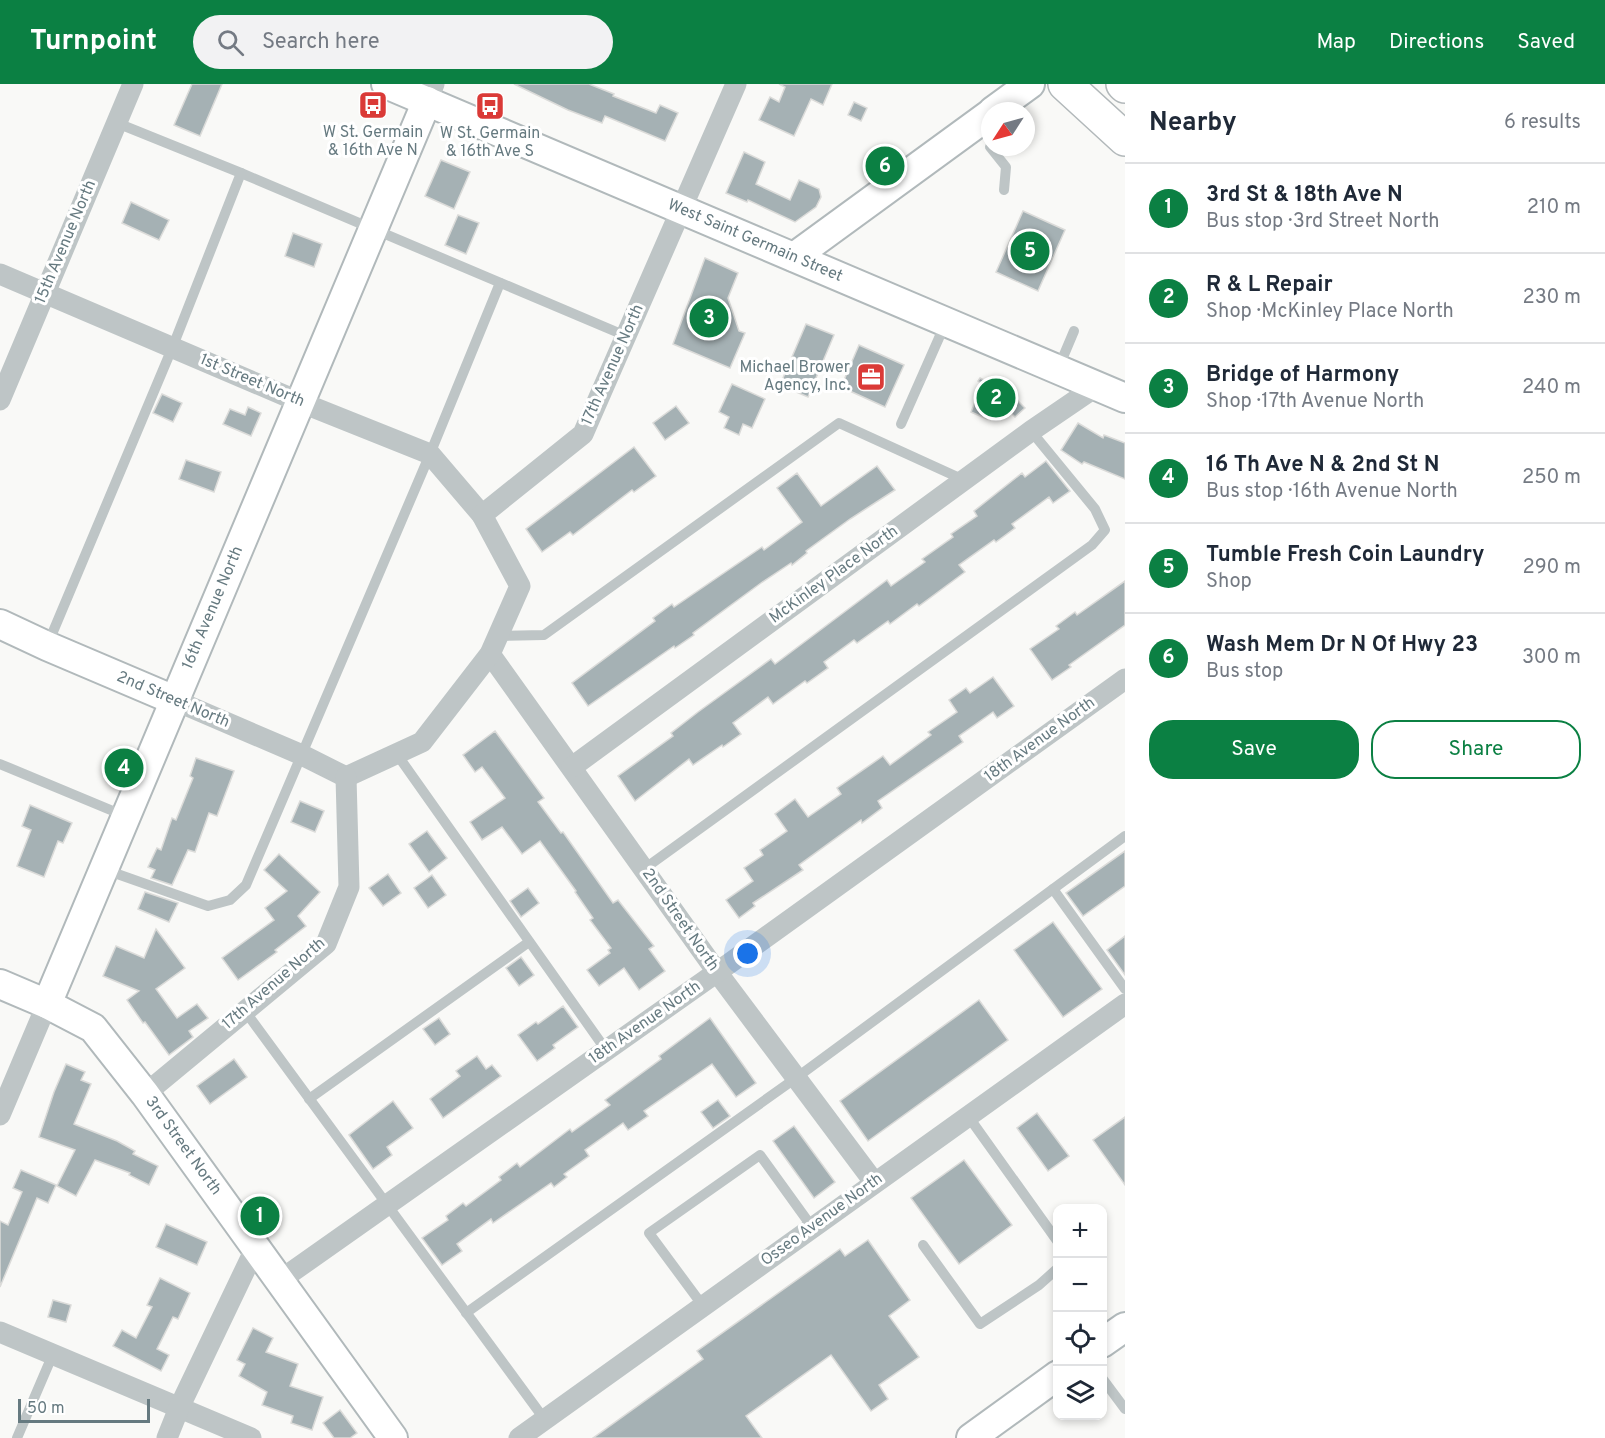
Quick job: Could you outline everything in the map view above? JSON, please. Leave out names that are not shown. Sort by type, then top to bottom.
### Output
[{"type":"highway","points":[[1065,84],[1125,139]]},
{"type":"street","name":"15th Avenue North","points":[[0,400],[133,84]]},
{"type":"street","name":"West Saint Germain Street","points":[[386,84],[430,93],[682,210],[1117,392]]},
{"type":"street","name":"17th Avenue North","points":[[482,515],[583,435],[736,84]]},
{"type":"street","points":[[1013,102],[1030,84]]},
{"type":"street","name":"16th Avenue North","points":[[0,1115],[430,93]]},
{"type":"street","points":[[794,257],[981,134]]},
{"type":"street","name":"1st Street North","points":[[0,274],[300,402],[430,454],[482,515]]},
{"type":"street","name":"McKinley Place North","points":[[572,767],[1031,430],[1117,392]]},
{"type":"street","points":[[346,777],[422,742],[494,645],[520,586],[482,515]]},
{"type":"street","name":"2nd Street North","points":[[0,624],[302,755],[346,777]]},
{"type":"street","name":"2nd Street North","points":[[494,645],[572,767],[717,972],[874,1182]]},
{"type":"street","name":"18th Avenue North","points":[[279,1281],[717,972],[1125,679]]},
{"type":"street","name":"17th Avenue North","points":[[146,1094],[326,944],[349,887],[346,777]]},
{"type":"street","name":"3rd Street North","points":[[0,984],[47,1004],[93,1028],[146,1094],[393,1438]]},
{"type":"street","name":"Osseo Avenue North","points":[[519,1438],[1125,1004]]},
{"type":"street","points":[[167,1438],[256,1247]]},
{"type":"street","points":[[1107,1340],[1125,1327]]},
{"type":"street","points":[[0,1332],[251,1438]]},
{"type":"street","points":[[971,1438],[1053,1380]]},
{"type":"lane","points":[[117,123],[626,336]]},
{"type":"lane","points":[[1000,156],[1006,166],[1004,190]]},
{"type":"lane","points":[[47,646],[173,346],[241,173]]},
{"type":"lane","points":[[104,869],[208,906],[231,900],[246,885],[430,454],[500,283]]},
{"type":"lane","points":[[901,424],[946,322]]},
{"type":"lane","points":[[1058,369],[1074,331]]},
{"type":"lane","points":[[494,645],[544,636],[839,423],[964,480]]},
{"type":"lane","points":[[644,868],[1092,545],[1105,530],[1095,509],[1031,430]]},
{"type":"lane","points":[[396,753],[606,1050]]},
{"type":"lane","points":[[0,764],[126,816]]},
{"type":"lane","points":[[466,1313],[796,1078],[1125,836]]},
{"type":"lane","points":[[1053,889],[1125,989]]},
{"type":"lane","points":[[309,1099],[529,942]]},
{"type":"lane","points":[[245,1011],[545,1420]]},
{"type":"lane","points":[[968,1116],[1053,1235]]},
{"type":"lane","points":[[703,1306],[649,1233],[760,1155],[812,1227]]},
{"type":"lane","points":[[923,1245],[980,1324],[1039,1285],[1053,1272]]},
{"type":"lane","points":[[17,1438],[53,1354]]},
{"type":"lane","points":[[1107,1385],[1125,1409]]},
{"type":"building","points":[[192,84],[222,84],[200,136],[174,125]]},
{"type":"building","points":[[514,84],[589,84],[656,113],[660,105],[678,113],[665,141],[605,116],[602,123],[568,110]]},
{"type":"building","points":[[779,84],[832,84],[823,105],[811,99],[794,136],[759,120],[770,97],[779,102],[785,87]]},
{"type":"building","points":[[854,102],[867,108],[861,121],[848,115]]},
{"type":"building","points":[[744,152],[765,162],[756,184],[790,200],[799,180],[819,189],[821,197],[816,207],[795,222],[748,200],[747,202],[726,193]]},
{"type":"building","points":[[441,160],[470,172],[454,209],[425,196]]},
{"type":"building","points":[[131,202],[169,220],[159,240],[122,223]]},
{"type":"building","points":[[1023,211],[1065,230],[1038,291],[996,272]]},
{"type":"building","points":[[458,215],[479,223],[466,254],[445,245]]},
{"type":"building","points":[[293,233],[322,244],[314,267],[285,256]]},
{"type":"building","points":[[705,258],[738,273],[728,298],[739,331],[745,333],[730,368],[673,344]]},
{"type":"building","points":[[806,324],[834,335],[808,397],[780,385]]},
{"type":"building","points":[[859,345],[904,365],[885,407],[841,387]]},
{"type":"building","points":[[980,378],[1012,395],[1025,408],[1015,417],[1000,402],[993,414],[989,412],[987,419],[971,412],[982,384],[978,381]]},
{"type":"building","points":[[732,384],[765,399],[752,428],[743,424],[739,435],[724,428],[729,417],[719,412]]},
{"type":"building","points":[[162,394],[182,403],[173,422],[153,413]]},
{"type":"building","points":[[676,406],[689,423],[665,440],[653,423]]},
{"type":"building","points":[[248,407],[261,413],[251,436],[223,424],[230,409],[245,415]]},
{"type":"building","points":[[1078,423],[1103,438],[1104,435],[1125,443],[1125,479],[1084,462],[1082,464],[1061,450]]},
{"type":"building","points":[[634,447],[656,476],[634,492],[632,490],[573,535],[570,532],[542,552],[526,529]]},
{"type":"building","points":[[186,460],[221,472],[214,492],[179,479]]},
{"type":"building","points":[[1046,461],[1070,491],[1053,503],[1049,497],[1012,524],[1015,528],[959,565],[965,572],[890,624],[888,621],[857,643],[854,640],[824,662],[828,668],[807,683],[805,681],[773,704],[768,697],[733,723],[741,734],[693,765],[689,759],[635,801],[618,776],[673,736],[671,733],[698,712],[771,659],[775,664],[887,580],[891,586],[925,562],[922,559],[953,537],[951,534],[977,516],[974,511],[1022,473],[1025,477]]},
{"type":"building","points":[[877,466],[895,490],[806,551],[807,553],[792,565],[791,563],[761,583],[693,633],[694,635],[675,648],[674,646],[588,706],[572,683],[655,621],[653,618],[672,604],[674,607],[762,547],[764,550],[802,522],[777,488],[797,473],[821,506]]},
{"type":"building","points":[[1125,581],[1125,625],[1052,680],[1030,649],[1059,629],[1056,626],[1075,612],[1077,615]]},
{"type":"building","points":[[993,677],[1014,706],[997,718],[993,712],[959,736],[963,742],[878,801],[882,808],[862,823],[861,820],[799,865],[803,870],[753,903],[755,906],[739,918],[726,900],[753,881],[744,868],[763,855],[760,850],[787,831],[775,814],[795,799],[808,817],[841,794],[837,788],[883,756],[890,765],[931,735],[928,732],[957,712],[949,700],[966,688],[970,693]]},
{"type":"building","points":[[495,731],[544,798],[538,802],[561,833],[563,832],[613,903],[618,900],[654,946],[649,949],[665,971],[639,990],[624,968],[599,986],[587,970],[610,953],[608,950],[611,948],[590,920],[593,918],[576,891],[540,841],[522,854],[502,827],[482,840],[470,822],[505,798],[482,767],[475,772],[463,755]]},
{"type":"building","points":[[196,758],[234,771],[217,816],[209,813],[195,852],[188,850],[172,885],[151,878],[155,870],[148,867],[157,848],[161,850],[172,818],[176,820],[193,778],[190,776]]},
{"type":"building","points":[[300,801],[324,811],[315,832],[291,822]]},
{"type":"building","points":[[30,805],[72,823],[63,843],[58,841],[44,877],[17,866],[31,830],[22,826]]},
{"type":"building","points":[[427,831],[447,858],[429,872],[409,844]]},
{"type":"building","points":[[1125,851],[1125,886],[1083,916],[1066,893]]},
{"type":"building","points":[[279,854],[320,892],[298,916],[306,926],[275,950],[277,952],[238,980],[222,958],[274,920],[265,908],[287,891],[264,870]]},
{"type":"building","points":[[388,874],[401,893],[383,906],[369,888]]},
{"type":"building","points":[[432,875],[446,895],[428,908],[414,888]]},
{"type":"building","points":[[528,888],[539,903],[521,917],[510,901]]},
{"type":"building","points":[[145,892],[178,903],[169,922],[138,909]]},
{"type":"building","points":[[1053,922],[1102,989],[1063,1017],[1014,950]]},
{"type":"building","points":[[156,929],[185,968],[156,989],[177,1018],[197,1004],[208,1018],[189,1031],[193,1037],[169,1055],[127,1000],[139,991],[103,976],[116,946],[144,958]]},
{"type":"building","points":[[1125,936],[1125,975],[1107,950]]},
{"type":"building","points":[[521,957],[534,975],[519,986],[506,968]]},
{"type":"building","points":[[979,1000],[1008,1040],[868,1141],[840,1101]]},
{"type":"building","points":[[563,1006],[578,1027],[553,1045],[555,1048],[537,1061],[518,1035]]},
{"type":"building","points":[[439,1018],[450,1034],[435,1045],[423,1029]]},
{"type":"building","points":[[710,1018],[756,1083],[736,1097],[712,1064],[644,1111],[648,1116],[628,1130],[623,1123],[585,1150],[589,1156],[564,1174],[567,1177],[554,1187],[551,1183],[493,1223],[491,1219],[457,1244],[462,1251],[442,1265],[422,1238],[448,1220],[446,1216],[463,1203],[466,1206],[501,1180],[499,1177],[517,1163],[520,1167],[570,1129],[572,1132],[610,1105],[605,1100],[661,1059],[659,1056]]},
{"type":"building","points":[[477,1056],[486,1069],[492,1065],[501,1076],[443,1118],[430,1099],[460,1076],[456,1071]]},
{"type":"building","points":[[234,1059],[247,1077],[210,1104],[197,1086]]},
{"type":"building","points":[[66,1064],[85,1072],[81,1080],[91,1084],[74,1124],[117,1141],[135,1151],[133,1154],[158,1166],[149,1185],[129,1175],[130,1173],[95,1160],[76,1196],[57,1186],[75,1150],[39,1137]]},
{"type":"building","points":[[718,1100],[730,1116],[713,1128],[701,1112]]},
{"type":"building","points":[[393,1101],[413,1128],[387,1147],[392,1155],[373,1169],[349,1135]]},
{"type":"building","points":[[1037,1113],[1069,1156],[1048,1171],[1017,1128]]},
{"type":"building","points":[[1125,1117],[1125,1185],[1093,1140]]},
{"type":"building","points":[[794,1126],[835,1182],[814,1198],[773,1141]]},
{"type":"building","points":[[964,1160],[1012,1225],[959,1264],[911,1198]]},
{"type":"building","points":[[21,1170],[56,1185],[48,1203],[37,1198],[0,1287],[0,1221],[8,1225],[22,1192],[13,1188]]},
{"type":"building","points":[[166,1224],[207,1242],[197,1265],[156,1247]]},
{"type":"building","points":[[868,1240],[910,1300],[889,1316],[919,1357],[879,1385],[888,1399],[871,1411],[831,1355],[746,1416],[762,1438],[593,1438],[703,1359],[697,1351],[840,1249],[845,1256]]},
{"type":"building","points":[[160,1278],[190,1293],[178,1319],[173,1317],[157,1349],[169,1355],[161,1371],[113,1346],[122,1330],[136,1338],[152,1307],[147,1305]]},
{"type":"building","points":[[53,1300],[71,1305],[66,1322],[48,1317]]},
{"type":"building","points":[[253,1328],[273,1338],[266,1352],[298,1364],[290,1386],[323,1397],[312,1430],[291,1423],[293,1416],[262,1405],[267,1392],[239,1376],[245,1364],[237,1360]]},
{"type":"building","points":[[340,1410],[357,1433],[350,1438],[334,1438],[323,1423]]},
{"type":"place","name":"W St. Germain & 16th Ave N","points":[[373,105]]},
{"type":"place","name":"W St. Germain & 16th Ave S","points":[[490,106]]},
{"type":"place","name":"Wash Mem Dr N Of Hwy 23","points":[[885,166]]},
{"type":"place","name":"Tumble Fresh Coin Laundry","points":[[1030,251]]},
{"type":"place","name":"Bridge of Harmony","points":[[709,318]]},
{"type":"place","name":"Michael Brower Agency, Inc.","points":[[871,377]]},
{"type":"place","name":"R & L Repair","points":[[996,398]]},
{"type":"place","name":"16 Th Ave N & 2nd St N","points":[[124,768]]},
{"type":"place","name":"3rd St & 18th Ave N","points":[[260,1216]]}]
